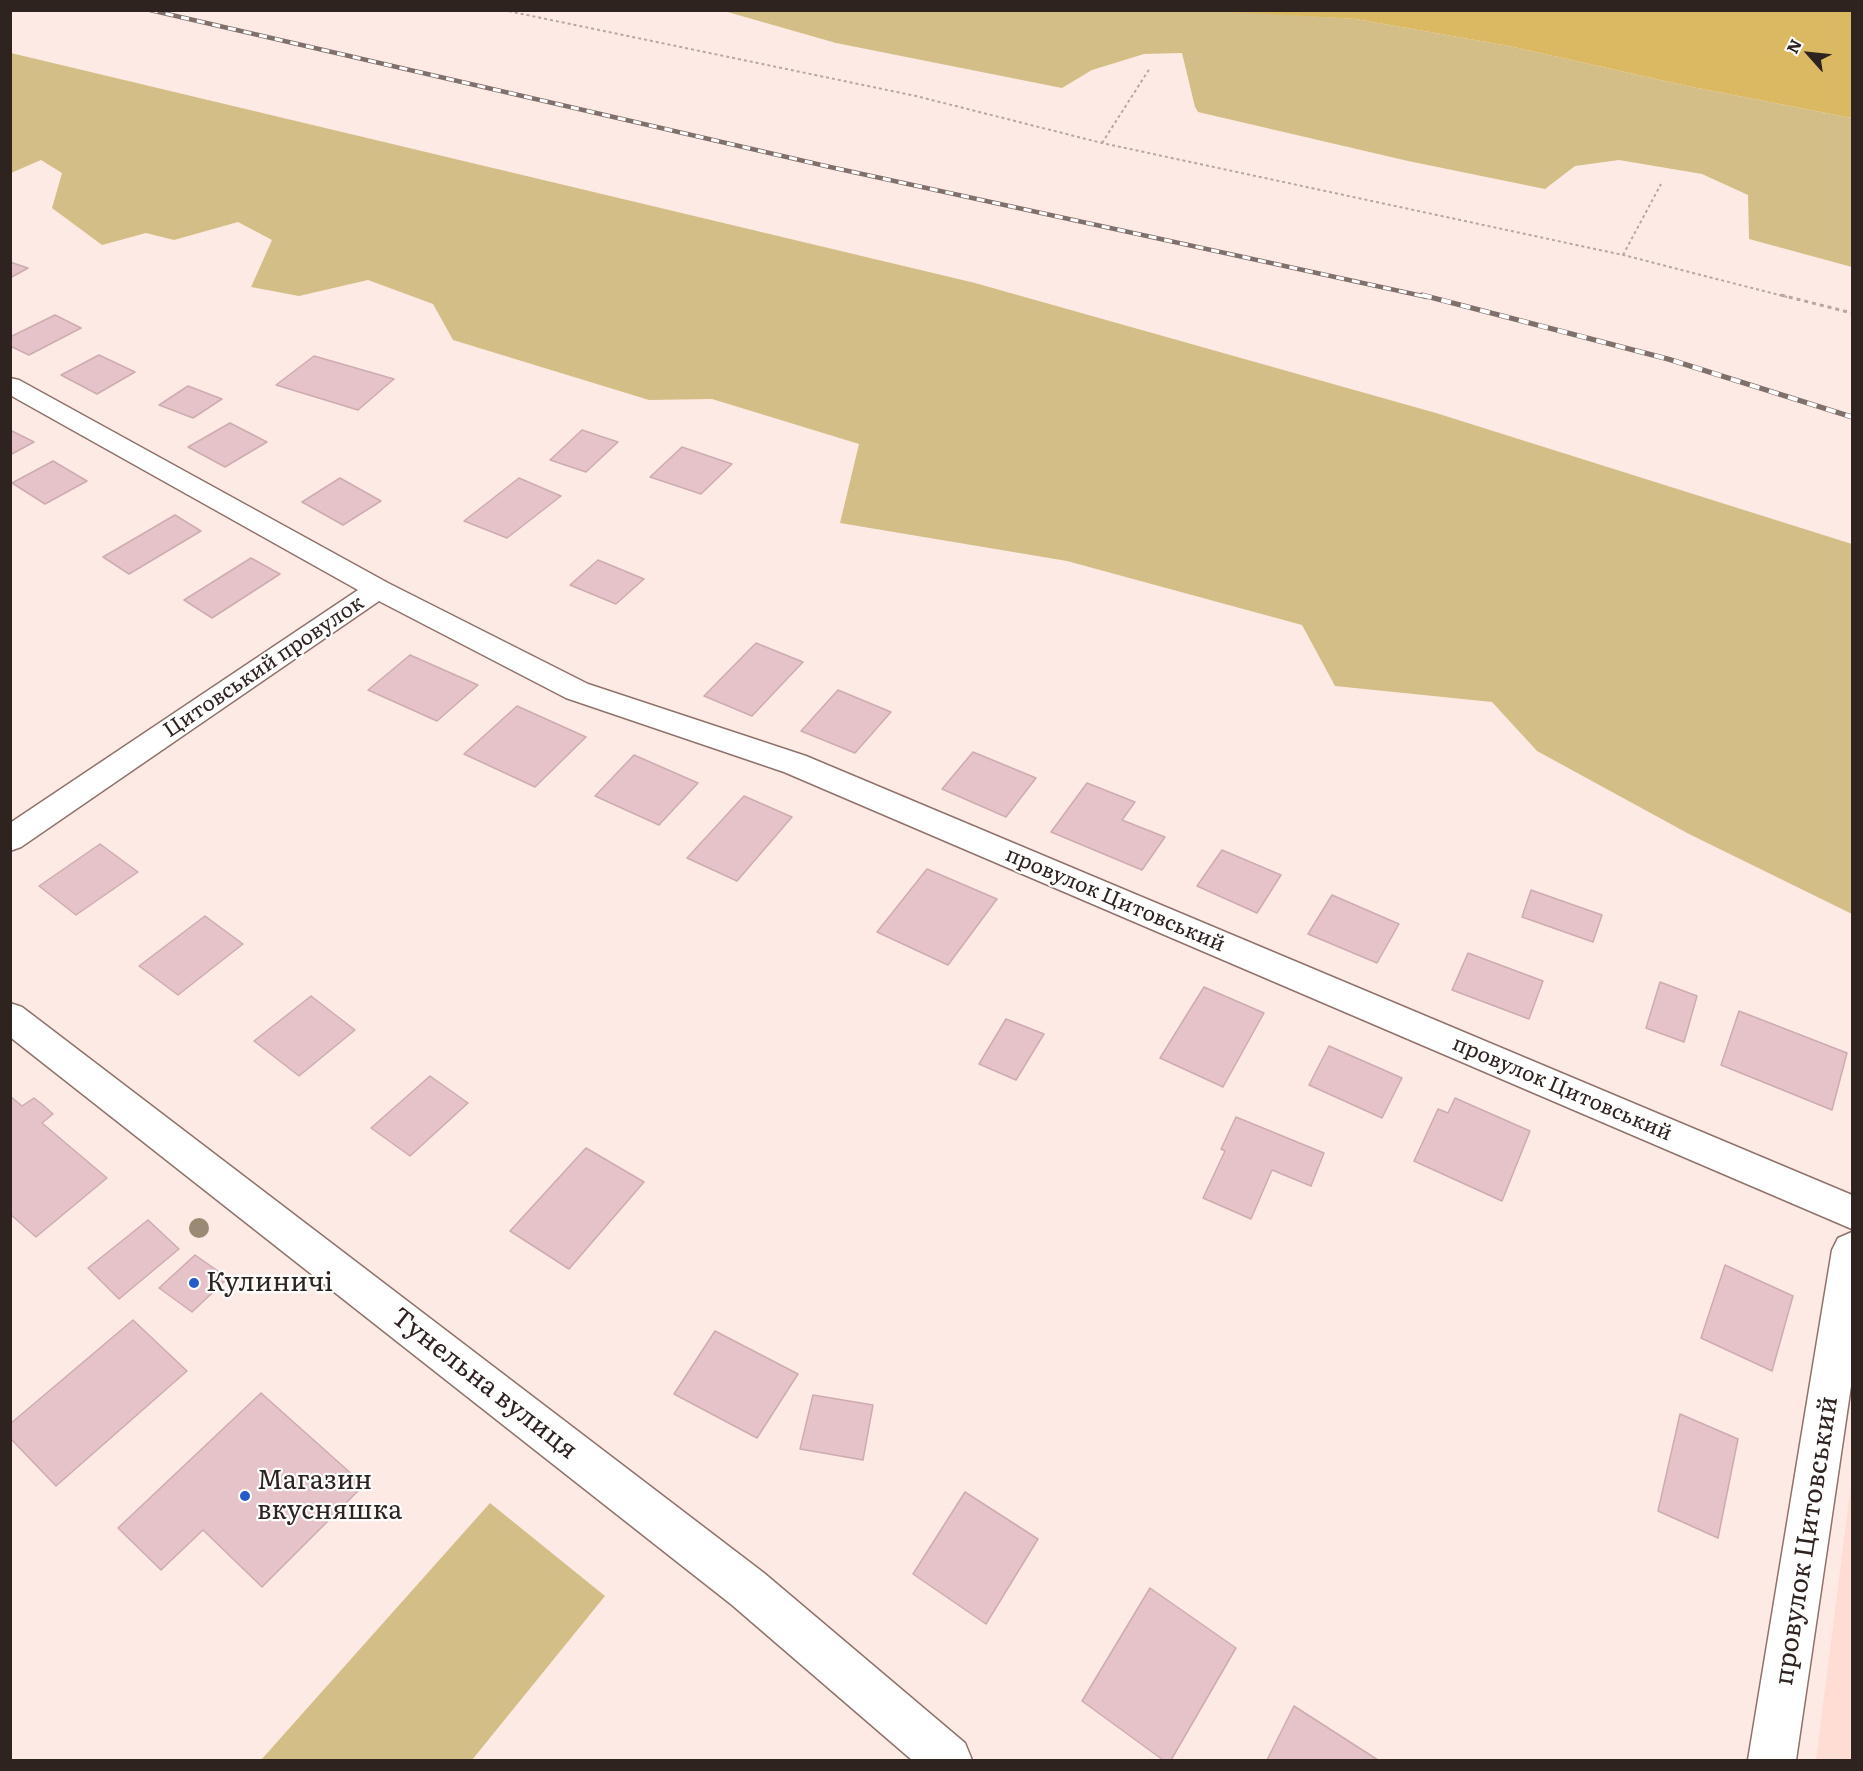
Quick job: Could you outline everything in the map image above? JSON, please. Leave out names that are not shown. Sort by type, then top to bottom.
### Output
[{"type":"street","name":"Цитовський провулок","points":[[10,385],[378,589],[10,839]]},
{"type":"street","name":"провулок Цитовський","points":[[378,589],[577,691],[795,764],[1852,1212]]},
{"type":"street","name":"Тунельна вулиця","points":[[10,1017],[748,1589],[948,1761]]},
{"type":"street","name":"провулок Цитовський","points":[[1772,1761],[1852,1250]]},
{"type":"path","points":[[503,10],[916,96],[1102,143],[1623,255],[1852,313]]},
{"type":"path","points":[[1102,143],[1150,68]]},
{"type":"path","points":[[1623,255],[1661,184]]},
{"type":"shaded area","points":[[1213,10],[1356,19],[1509,46],[1692,87],[1852,118],[1852,267],[1749,239],[1748,195],[1702,174],[1619,160],[1575,166],[1545,189],[1408,161],[1198,112],[1182,53],[1144,54],[1092,70],[1062,88],[836,43],[724,11]]},
{"type":"shaded area","points":[[1213,11],[1852,11],[1852,118],[1692,87],[1509,46],[1356,19]]},
{"type":"shaded area","points":[[11,53],[975,283],[1436,413],[1852,544],[1852,914],[1689,834],[1537,751],[1492,702],[1335,686],[1302,625],[1067,561],[840,523],[859,444],[712,399],[649,400],[453,340],[433,304],[368,280],[299,296],[251,287],[272,240],[238,222],[174,240],[146,233],[102,245],[52,208],[62,173],[41,160],[11,173]]},
{"type":"shaded area","points":[[1852,1475],[1852,1760],[1816,1760]]},
{"type":"shaded area","points":[[490,1503],[605,1596],[472,1760],[261,1760]]},
{"type":"building","points":[[10,262],[28,268],[10,278]]},
{"type":"building","points":[[55,315],[81,328],[29,355],[10,346],[10,337]]},
{"type":"building","points":[[99,355],[135,372],[97,394],[61,375]]},
{"type":"building","points":[[314,356],[394,379],[358,410],[276,385]]},
{"type":"building","points":[[188,386],[222,399],[193,418],[159,405]]},
{"type":"building","points":[[230,423],[267,442],[225,467],[188,447]]},
{"type":"building","points":[[10,430],[34,442],[10,455]]},
{"type":"building","points":[[582,430],[618,442],[586,472],[550,460]]},
{"type":"building","points":[[682,447],[732,464],[701,494],[650,477]]},
{"type":"building","points":[[53,461],[87,481],[45,504],[12,483]]},
{"type":"building","points":[[340,478],[381,501],[343,525],[302,502]]},
{"type":"building","points":[[519,478],[561,496],[507,538],[464,521]]},
{"type":"building","points":[[175,515],[201,531],[129,574],[103,557]]},
{"type":"building","points":[[251,558],[280,574],[212,618],[184,600]]},
{"type":"building","points":[[598,560],[644,579],[616,604],[570,585]]},
{"type":"building","points":[[756,643],[803,662],[752,716],[704,696]]},
{"type":"building","points":[[410,655],[478,685],[437,721],[368,690]]},
{"type":"building","points":[[838,690],[891,712],[855,753],[801,731]]},
{"type":"building","points":[[517,706],[586,737],[535,787],[464,754]]},
{"type":"building","points":[[973,752],[1036,778],[1006,817],[942,789]]},
{"type":"building","points":[[634,755],[698,783],[659,825],[595,796]]},
{"type":"building","points":[[1087,783],[1135,802],[1122,820],[1165,837],[1142,870],[1051,832]]},
{"type":"building","points":[[744,796],[792,817],[737,881],[687,858]]},
{"type":"building","points":[[100,844],[138,872],[76,915],[39,886]]},
{"type":"building","points":[[1222,850],[1281,875],[1257,913],[1197,886]]},
{"type":"building","points":[[927,869],[997,899],[948,965],[877,932]]},
{"type":"building","points":[[1531,890],[1602,915],[1593,942],[1522,917]]},
{"type":"building","points":[[1332,895],[1399,924],[1377,963],[1308,934]]},
{"type":"building","points":[[205,916],[243,944],[178,995],[139,966]]},
{"type":"building","points":[[1468,953],[1543,981],[1529,1019],[1452,990]]},
{"type":"building","points":[[1660,982],[1697,996],[1684,1042],[1646,1028]]},
{"type":"building","points":[[1204,987],[1264,1013],[1223,1087],[1160,1058]]},
{"type":"building","points":[[311,996],[355,1030],[299,1076],[254,1041]]},
{"type":"building","points":[[1739,1011],[1847,1053],[1832,1110],[1721,1065]]},
{"type":"building","points":[[1006,1019],[1044,1034],[1016,1080],[979,1064]]},
{"type":"building","points":[[1329,1046],[1402,1078],[1382,1118],[1309,1085]]},
{"type":"building","points":[[430,1076],[468,1103],[410,1156],[371,1128]]},
{"type":"building","points":[[10,1096],[22,1106],[34,1098],[43,1105],[53,1114],[42,1123],[107,1178],[36,1237],[10,1214]]},
{"type":"building","points":[[1455,1098],[1530,1131],[1502,1201],[1414,1161],[1438,1109],[1448,1113]]},
{"type":"building","points":[[1236,1117],[1324,1153],[1311,1186],[1272,1170],[1251,1219],[1203,1198],[1225,1151],[1221,1149]]},
{"type":"building","points":[[586,1148],[644,1182],[569,1269],[510,1231]]},
{"type":"building","points":[[148,1220],[179,1249],[119,1299],[88,1268]]},
{"type":"building","name":"Кулиничі","points":[[195,1255],[228,1278],[192,1312],[159,1288]]},
{"type":"building","points":[[1725,1265],[1793,1296],[1772,1371],[1701,1338]]},
{"type":"building","points":[[133,1320],[187,1371],[56,1486],[10,1438],[10,1424]]},
{"type":"building","points":[[715,1331],[798,1374],[757,1438],[674,1394]]},
{"type":"building","points":[[261,1393],[364,1485],[262,1587],[203,1530],[161,1570],[118,1528]]},
{"type":"building","points":[[813,1395],[873,1405],[863,1460],[800,1449]]},
{"type":"building","points":[[1680,1414],[1738,1439],[1718,1538],[1658,1511]]},
{"type":"building","points":[[965,1492],[1038,1539],[986,1624],[913,1574]]},
{"type":"building","points":[[1150,1588],[1236,1648],[1171,1760],[1163,1760],[1082,1701]]},
{"type":"building","points":[[1294,1706],[1378,1760],[1267,1760]]},
{"type":"railway","points":[[150,10],[830,167],[1427,297]]},
{"type":"railway","points":[[1422,295],[1668,359],[1852,417]]},
{"type":"place","name":"Кулиничі","points":[[194,1283]]},
{"type":"place","name":"Магазин вкусняшка","points":[[245,1496]]}]
